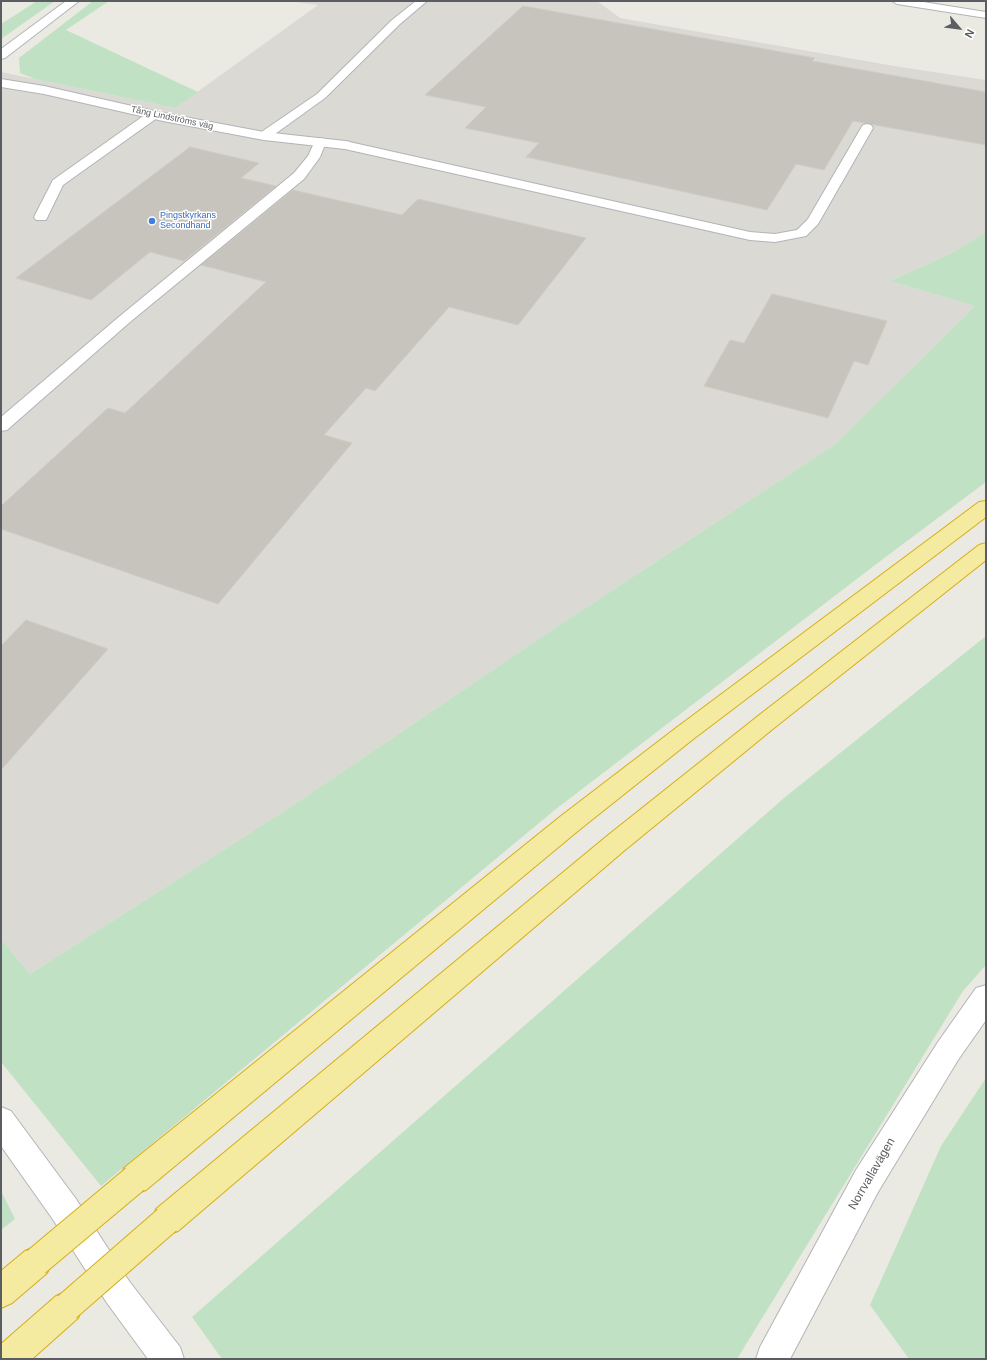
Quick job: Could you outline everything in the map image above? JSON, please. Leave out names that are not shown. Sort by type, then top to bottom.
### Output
[{"type":"highway","points":[[1,1292],[135,1179],[359,995],[660,752],[986,507]]},
{"type":"highway","points":[[8,1359],[167,1220],[616,843],[766,722],[986,550]]},
{"type":"street","points":[[1,54],[73,1]]},
{"type":"street","name":"Tång Lindströms väg","points":[[1,83],[44,90],[153,115],[264,136],[345,145]]},
{"type":"street","name":"Norrvallavägen","points":[[772,1359],[867,1181],[948,1051],[986,997]]},
{"type":"street","points":[[1,1121],[64,1210],[118,1292],[168,1359]]},
{"type":"lane","points":[[264,136],[321,96],[396,22],[422,1]]},
{"type":"lane","points":[[897,1],[986,15]]},
{"type":"lane","points":[[41,217],[58,183],[153,115]]},
{"type":"lane","points":[[345,145],[750,236],[775,238],[801,233],[813,221],[867,128]]},
{"type":"lane","points":[[1,426],[131,314],[299,176],[314,157],[320,142]]},
{"type":"shaded area","points":[[287,1],[597,1],[620,18],[894,66],[986,80],[986,232],[954,252],[890,281],[975,306],[834,445],[558,626],[289,808],[30,974],[1,939],[1,72],[175,108],[318,5]]},
{"type":"green space","points":[[37,1],[55,1],[1,39],[1,24]]},
{"type":"green space","points":[[93,1],[109,1],[66,30],[198,92],[175,108],[35,79],[20,73],[19,58]]},
{"type":"green space","points":[[986,232],[986,482],[556,809],[101,1186],[1,1062],[1,939],[30,974],[289,808],[558,626],[834,445],[975,306],[890,281],[954,252]]},
{"type":"green space","points":[[986,636],[986,965],[963,991],[737,1359],[222,1359],[192,1317],[784,798]]},
{"type":"green space","points":[[986,1078],[986,1359],[909,1359],[870,1305],[941,1146]]},
{"type":"green space","points":[[1,1191],[15,1219],[1,1230]]},
{"type":"building","points":[[523,6],[815,58],[812,61],[986,92],[986,145],[853,121],[824,170],[796,164],[767,210],[526,157],[539,143],[465,128],[486,107],[425,95]]},
{"type":"building","points":[[190,147],[259,163],[241,178],[276,186],[184,261],[150,252],[91,300],[16,278]]},
{"type":"building","points":[[293,190],[402,215],[418,199],[586,238],[518,325],[449,307],[375,391],[366,388],[324,435],[352,443],[218,604],[1,529],[1,506],[108,408],[125,413],[266,282],[201,265]]},
{"type":"building","points":[[772,294],[887,321],[868,365],[854,361],[828,418],[704,386],[730,340],[744,343]]},
{"type":"building","points":[[26,620],[108,649],[1,770],[1,646]]},
{"type":"place","name":"Pingstkyrkans Secondhand","points":[[152,221]]}]
